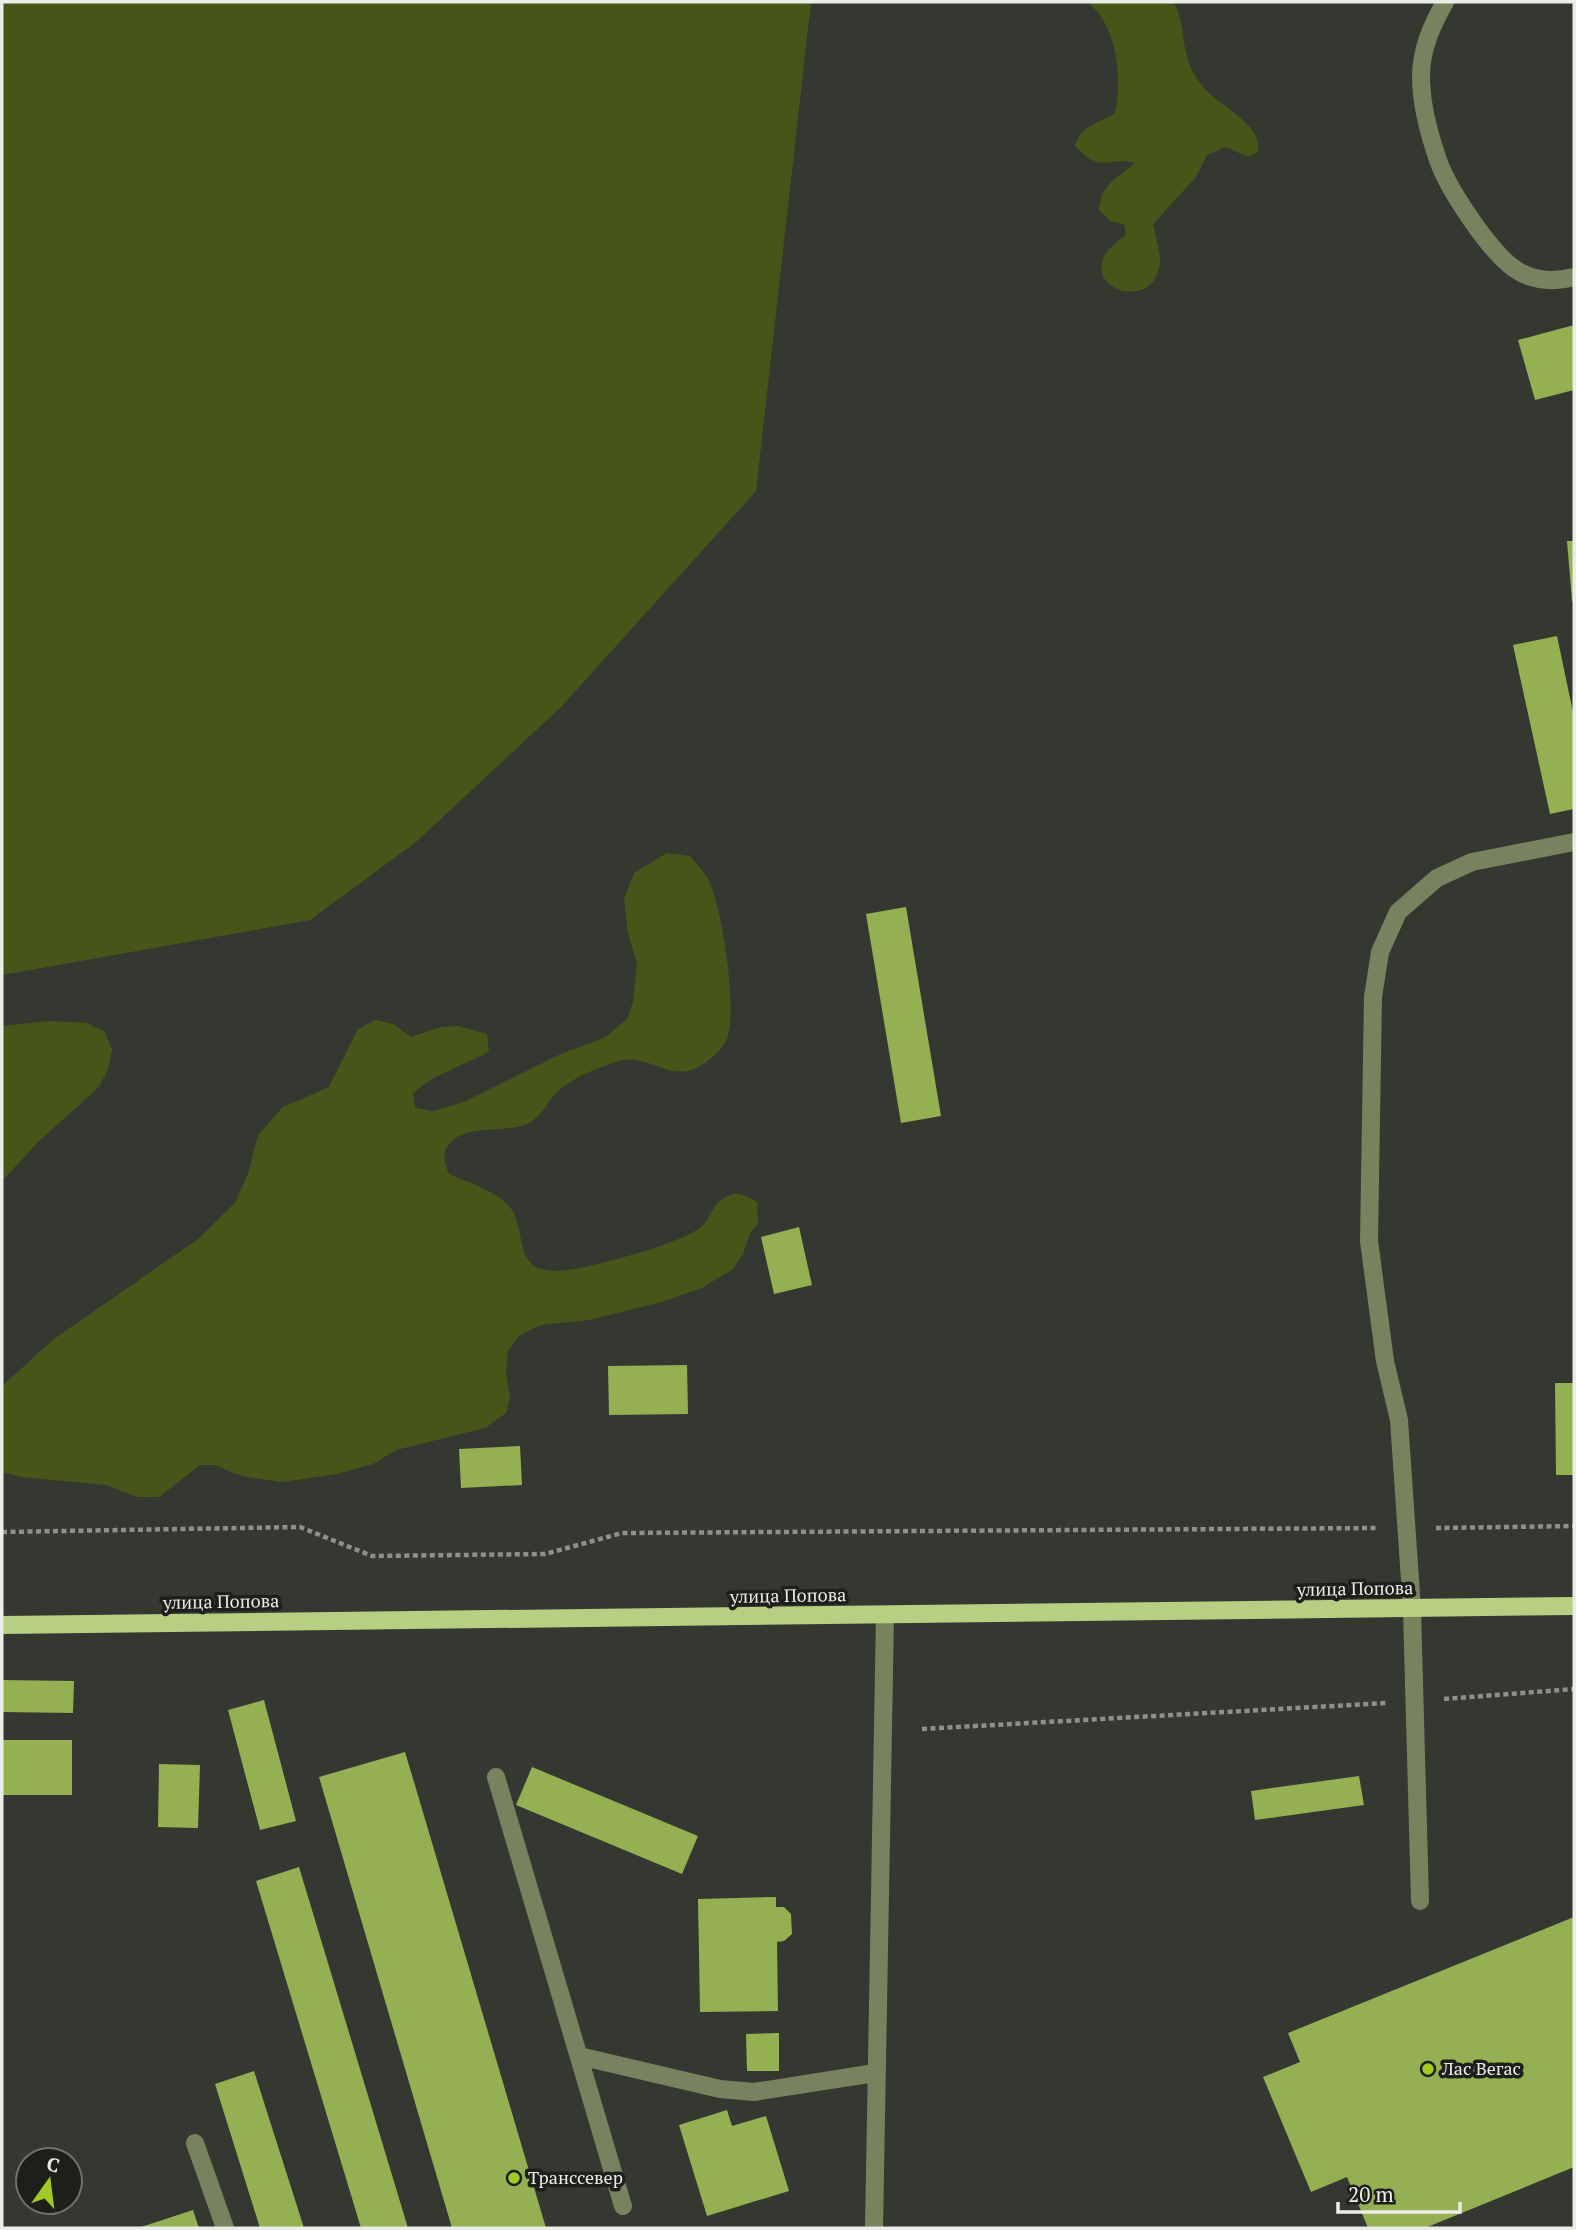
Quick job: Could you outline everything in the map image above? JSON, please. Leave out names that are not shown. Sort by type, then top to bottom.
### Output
[{"type":"main road","name":"улица Попова","points":[[2,1625],[1574,1606]]},
{"type":"street","points":[[1445,2],[1427,38],[1421,76],[1425,116],[1439,163],[1490,247],[1517,271],[1534,279],[1557,281],[1574,277]]},
{"type":"street","points":[[1420,1901],[1412,1609],[1399,1420],[1375,1296],[1369,1230],[1373,997],[1380,952],[1398,912],[1437,878],[1472,862],[1574,842]]},
{"type":"street","points":[[874,2228],[886,1616]]},
{"type":"street","points":[[496,1777],[623,2206]]},
{"type":"street","points":[[579,2056],[720,2090],[754,2092],[875,2073]]},
{"type":"street","points":[[195,2143],[225,2228]]},
{"type":"path","points":[[2,1532],[300,1527],[372,1556],[545,1554],[622,1533],[1574,1526]]},
{"type":"path","points":[[922,1729],[1415,1702],[1574,1689]]},
{"type":"green space","points":[[2,2],[811,2],[756,491],[561,707],[416,842],[310,920],[2,975]]},
{"type":"green space","points":[[1087,2],[1174,2],[1187,55],[1196,76],[1211,95],[1247,124],[1254,132],[1257,142],[1258,152],[1249,157],[1225,147],[1207,155],[1196,177],[1153,224],[1160,262],[1154,280],[1143,289],[1129,292],[1115,288],[1105,279],[1102,267],[1107,252],[1126,235],[1124,224],[1110,221],[1099,210],[1103,194],[1111,182],[1135,163],[1099,162],[1075,146],[1086,129],[1115,113],[1117,99],[1118,68],[1111,37],[1097,11]]},
{"type":"green space","points":[[667,853],[690,856],[707,877],[713,891],[727,958],[731,1006],[725,1044],[712,1058],[682,1072],[628,1059],[595,1070],[563,1087],[539,1115],[524,1125],[474,1131],[456,1138],[445,1151],[444,1159],[449,1174],[486,1190],[506,1203],[514,1214],[529,1261],[539,1268],[555,1271],[608,1261],[677,1240],[701,1227],[714,1207],[728,1196],[739,1194],[747,1197],[757,1202],[758,1224],[750,1233],[743,1254],[733,1269],[702,1288],[661,1302],[589,1320],[541,1325],[520,1335],[508,1351],[506,1372],[510,1398],[506,1413],[485,1428],[396,1450],[373,1464],[337,1474],[282,1482],[241,1476],[215,1465],[200,1465],[159,1497],[137,1497],[107,1485],[21,1477],[2,1472],[2,1386],[54,1339],[198,1239],[235,1203],[249,1171],[258,1135],[283,1107],[329,1087],[358,1029],[375,1020],[393,1024],[411,1037],[441,1027],[458,1026],[487,1034],[489,1052],[433,1078],[413,1093],[415,1108],[433,1111],[461,1103],[563,1053],[606,1037],[627,1019],[633,1002],[637,964],[628,933],[624,899],[634,873]]},
{"type":"green space","points":[[49,1021],[86,1023],[104,1031],[112,1049],[108,1069],[99,1087],[39,1141],[2,1181],[2,1026]]},
{"type":"building","points":[[1574,325],[1574,390],[1535,400],[1518,340]]},
{"type":"building","points":[[1567,541],[1574,541],[1574,601],[1572,601]]},
{"type":"building","points":[[1557,636],[1574,717],[1574,809],[1550,814],[1513,645]]},
{"type":"building","points":[[906,907],[941,1116],[901,1123],[866,914]]},
{"type":"building","points":[[799,1227],[812,1285],[774,1294],[761,1237]]},
{"type":"building","points":[[687,1365],[688,1414],[609,1415],[608,1366]]},
{"type":"building","points":[[1555,1383],[1574,1383],[1574,1475],[1556,1475]]},
{"type":"building","points":[[520,1446],[522,1485],[461,1488],[459,1449]]},
{"type":"building","points":[[2,1680],[74,1681],[73,1713],[2,1712]]},
{"type":"building","points":[[264,1700],[296,1821],[260,1830],[228,1710]]},
{"type":"building","points":[[2,1740],[72,1740],[72,1795],[2,1795]]},
{"type":"building","points":[[405,1752],[546,2228],[452,2228],[319,1777]]},
{"type":"building","points":[[159,1764],[200,1765],[198,1828],[158,1827]]},
{"type":"building","points":[[532,1767],[698,1836],[682,1874],[516,1805]]},
{"type":"building","points":[[1359,1776],[1364,1805],[1255,1820],[1251,1791]]},
{"type":"building","points":[[299,1867],[408,2228],[361,2228],[256,1881]]},
{"type":"building","points":[[776,1897],[776,1907],[784,1907],[791,1914],[792,1934],[784,1941],[777,1942],[778,2011],[700,2012],[698,1899]]},
{"type":"building","name":"Лас Вегас","points":[[1574,1917],[1574,2167],[1425,2228],[1368,2228],[1347,2177],[1311,2192],[1263,2077],[1300,2062],[1288,2033]]},
{"type":"building","points":[[779,2033],[779,2071],[747,2071],[746,2034]]},
{"type":"building","points":[[254,2071],[304,2228],[260,2228],[215,2084]]},
{"type":"building","points":[[727,2110],[732,2126],[766,2116],[789,2191],[707,2216],[679,2125]]},
{"type":"building","points":[[193,2210],[199,2228],[138,2228]]},
{"type":"place","name":"Лас Вегас","points":[[1428,2069]]},
{"type":"place","name":"Транссевер","points":[[514,2178]]}]
